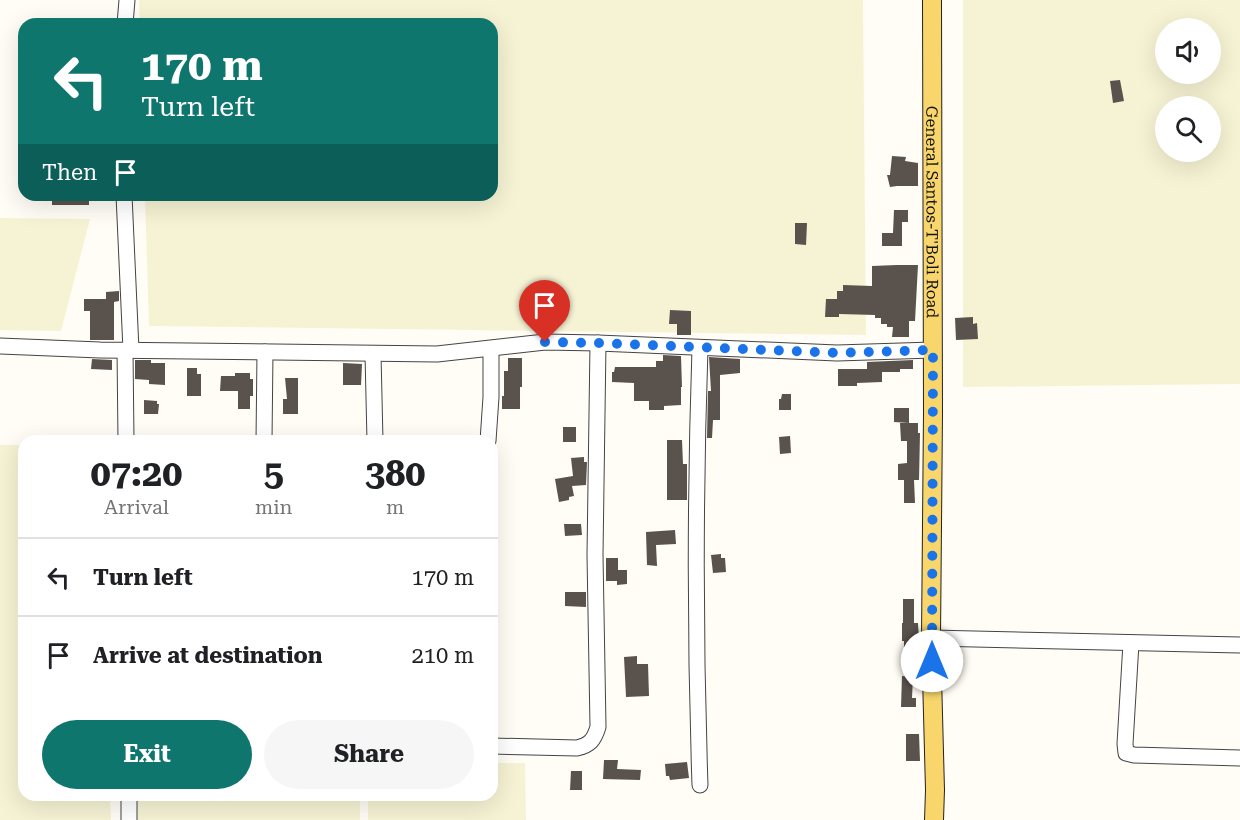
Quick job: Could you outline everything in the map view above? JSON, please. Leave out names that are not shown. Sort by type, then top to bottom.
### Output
[{"type":"main road","name":"General Santos-T'Boli Road","points":[[932,0],[931,638],[936,790],[934,820]]},
{"type":"street","points":[[126,18],[127,0]]},
{"type":"street","points":[[124,201],[128,350],[126,435]]},
{"type":"street","points":[[0,346],[373,354],[437,354],[545,342],[837,353],[933,350]]},
{"type":"street","points":[[498,746],[578,748],[592,742],[596,736],[598,727],[595,555],[598,343]]},
{"type":"street","points":[[700,348],[696,530],[700,785]]},
{"type":"street","points":[[488,435],[491,349]]},
{"type":"street","points":[[264,435],[265,352]]},
{"type":"street","points":[[373,354],[375,435]]},
{"type":"street","points":[[931,638],[1240,645]]},
{"type":"street","points":[[1131,643],[1126,753],[1240,758]]},
{"type":"street","points":[[129,801],[129,820]]},
{"type":"shaded area","points":[[139,0],[863,0],[866,335],[149,326],[145,201],[498,201],[498,18],[140,18]]},
{"type":"shaded area","points":[[963,0],[1240,0],[1240,384],[963,387]]},
{"type":"shaded area","points":[[0,218],[90,219],[61,331],[0,330]]},
{"type":"shaded area","points":[[0,445],[18,445],[18,801],[110,801],[111,820],[0,820]]},
{"type":"shaded area","points":[[498,763],[525,763],[526,820],[368,820],[368,801],[498,801]]},
{"type":"shaded area","points":[[135,801],[360,801],[360,820],[135,820]]},
{"type":"building","points":[[1120,80],[1124,101],[1113,103],[1110,81]]},
{"type":"building","points":[[892,156],[906,157],[905,161],[918,163],[918,186],[890,187],[887,175],[890,175]]},
{"type":"building","points":[[52,201],[89,201],[89,205],[52,205]]},
{"type":"building","points":[[894,210],[908,210],[908,222],[902,222],[902,246],[882,246],[882,233],[893,233]]},
{"type":"building","points":[[795,223],[807,223],[806,245],[795,244]]},
{"type":"building","points":[[918,265],[915,321],[909,321],[909,337],[892,337],[893,327],[881,324],[881,318],[875,318],[875,315],[839,314],[839,317],[825,317],[826,299],[837,299],[837,291],[843,291],[843,285],[872,286],[872,266]]},
{"type":"building","points":[[119,291],[119,301],[114,302],[114,340],[90,340],[90,311],[84,311],[84,299],[106,299],[106,292]]},
{"type":"building","points":[[670,310],[691,311],[691,335],[677,335],[677,324],[669,324]]},
{"type":"building","points":[[973,317],[973,324],[977,323],[978,339],[956,340],[955,318]]},
{"type":"building","points":[[663,355],[681,356],[681,405],[664,406],[664,410],[649,410],[649,401],[634,401],[634,383],[612,382],[612,372],[615,367],[656,367],[656,361],[663,361]]},
{"type":"building","points":[[709,357],[740,359],[740,373],[720,375],[720,420],[713,420],[712,438],[707,438],[708,391],[711,391]]},
{"type":"building","points":[[508,358],[522,358],[520,409],[502,409],[504,371],[508,371]]},
{"type":"building","points":[[92,359],[112,360],[112,370],[91,369]]},
{"type":"building","points":[[135,360],[165,363],[165,385],[149,384],[149,380],[135,379]]},
{"type":"building","points":[[913,360],[913,369],[882,372],[882,382],[838,386],[838,369],[867,369],[867,362]]},
{"type":"building","points":[[343,363],[362,364],[361,385],[343,385]]},
{"type":"building","points":[[187,368],[197,368],[197,374],[201,374],[201,396],[187,396]]},
{"type":"building","points":[[235,373],[250,373],[250,379],[253,379],[250,409],[238,409],[238,391],[220,391],[221,376],[235,376]]},
{"type":"building","points":[[285,378],[298,378],[298,414],[283,414],[283,399],[287,399]]},
{"type":"building","points":[[782,394],[791,394],[791,410],[779,410],[779,399]]},
{"type":"building","points":[[144,400],[157,401],[158,414],[144,414]]},
{"type":"building","points":[[894,408],[909,408],[909,423],[894,422]]},
{"type":"building","points":[[900,423],[918,423],[918,433],[920,433],[919,480],[914,480],[915,503],[904,503],[904,480],[898,480],[898,464],[907,463],[907,441],[901,441]]},
{"type":"building","points":[[563,427],[576,427],[576,442],[563,442]]},
{"type":"building","points":[[790,436],[791,453],[780,454],[779,437]]},
{"type":"building","points":[[667,440],[682,440],[683,464],[687,464],[687,500],[667,500]]},
{"type":"building","points":[[584,457],[584,462],[587,462],[586,485],[572,486],[574,496],[569,497],[569,500],[559,502],[555,479],[573,476],[571,458]]},
{"type":"building","points":[[564,524],[581,524],[582,535],[565,536]]},
{"type":"building","points":[[675,530],[676,544],[656,545],[657,566],[647,565],[646,532]]},
{"type":"building","points":[[721,554],[721,558],[725,558],[726,572],[713,573],[711,555]]},
{"type":"building","points":[[606,558],[618,558],[618,570],[627,570],[627,584],[617,585],[617,581],[606,581]]},
{"type":"building","points":[[565,592],[586,592],[586,607],[565,606]]},
{"type":"building","points":[[903,599],[914,599],[914,623],[918,623],[919,640],[917,640],[916,668],[904,668]]},
{"type":"building","points":[[637,656],[637,664],[648,664],[649,696],[626,697],[624,657]]},
{"type":"building","points":[[902,676],[913,677],[912,698],[916,698],[916,707],[901,707]]},
{"type":"building","points":[[906,734],[919,734],[920,761],[906,761]]},
{"type":"building","points":[[604,760],[618,760],[617,769],[641,770],[640,780],[603,779]]},
{"type":"building","points":[[687,762],[689,778],[670,780],[669,776],[666,776],[665,764]]},
{"type":"building","points":[[571,771],[582,771],[582,790],[570,790]]},
{"type":"route","points":[[545,342],[837,353],[933,350],[932,661]]}]
